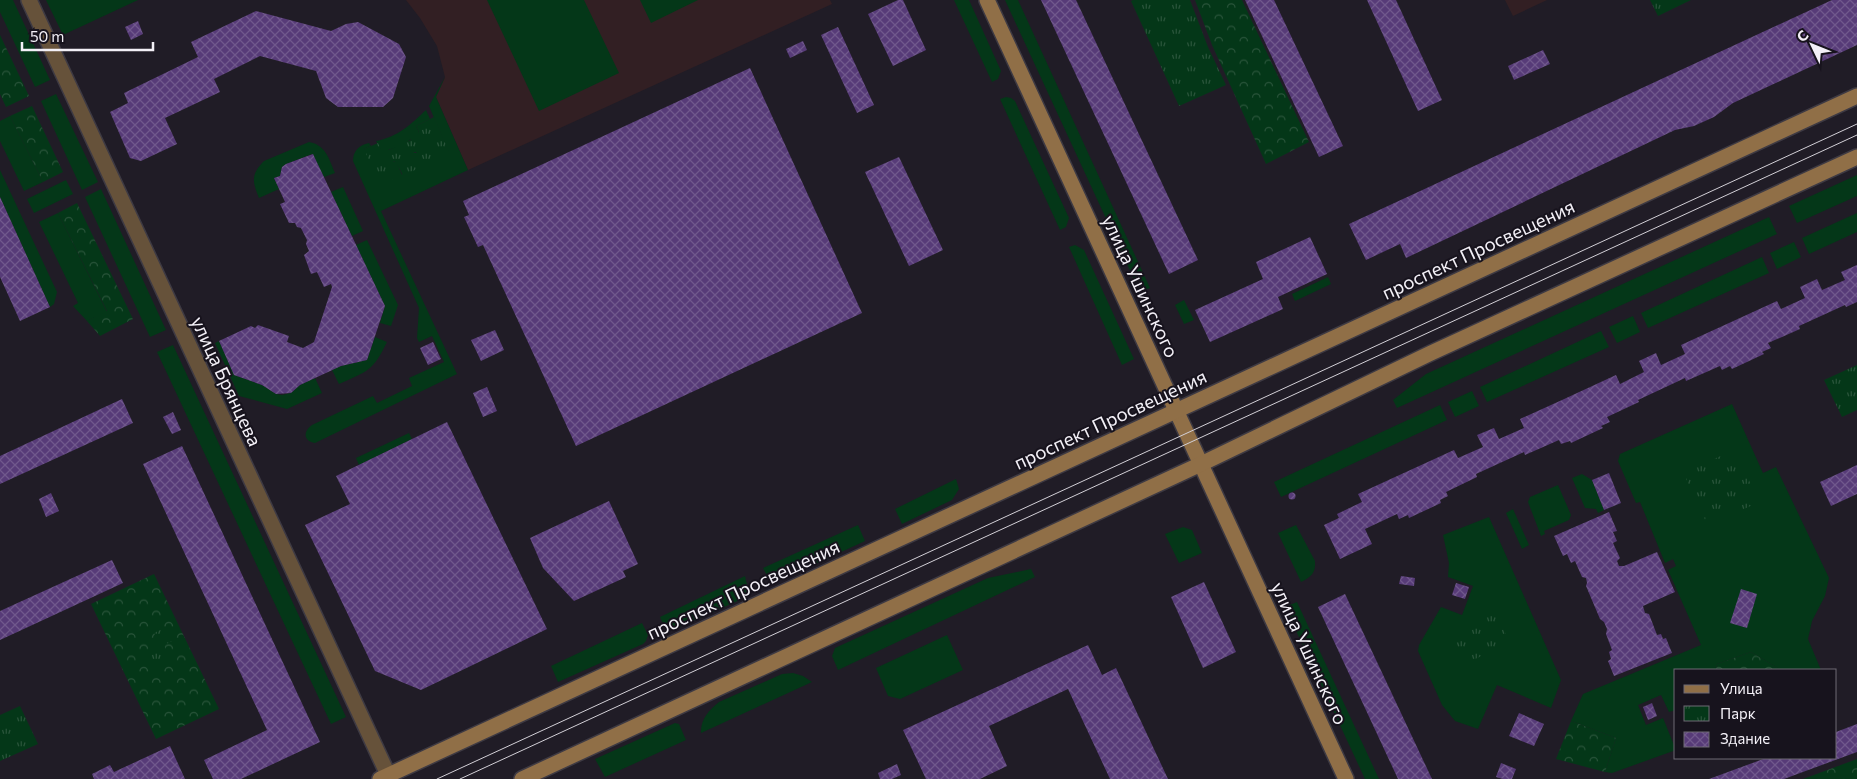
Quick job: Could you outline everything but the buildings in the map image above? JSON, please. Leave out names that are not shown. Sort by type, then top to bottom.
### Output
[{"type":"main road","name":"улица Ушинского","points":[[986,0],[1346,779]]},
{"type":"main road","name":"проспект Просвещения","points":[[386,778],[1857,96]]},
{"type":"main road","points":[[522,779],[1201,464],[1431,353],[1857,157]]},
{"type":"street","name":"улица Брянцева","points":[[29,0],[386,778]]},
{"type":"shaded area","points":[[406,0],[830,0],[832,4],[468,170],[436,97],[445,77],[437,46],[420,18]]},
{"type":"shaded area","points":[[1505,0],[1547,0],[1513,16]]},
{"type":"green space","points":[[0,0],[13,0],[50,80],[35,87],[0,12]]},
{"type":"green space","points":[[46,0],[138,0],[63,35]]},
{"type":"green space","points":[[487,0],[584,0],[619,73],[539,111]]},
{"type":"green space","points":[[640,0],[698,0],[651,23]]},
{"type":"green space","points":[[954,0],[969,0],[1001,71],[998,79],[992,82]]},
{"type":"green space","points":[[1005,0],[1018,0],[1150,288],[1139,290]]},
{"type":"green space","points":[[1190,0],[1208,47],[1226,85],[1179,106],[1131,1]]},
{"type":"green space","points":[[1195,0],[1242,0],[1309,142],[1266,164],[1212,45]]},
{"type":"green space","points":[[1650,0],[1691,0],[1658,16]]},
{"type":"green space","points":[[0,35],[29,96],[6,107],[0,94]]},
{"type":"green space","points":[[445,77],[436,97],[468,170],[381,211],[457,374],[315,443],[311,442],[306,438],[306,433],[312,425],[373,396],[377,403],[412,386],[409,378],[444,362],[432,336],[419,342],[417,338],[419,308],[353,161],[357,149],[369,143],[371,146],[364,149],[393,162],[396,161],[402,175],[413,153],[449,153],[429,106]]},
{"type":"green space","points":[[56,94],[98,182],[82,190],[41,101]]},
{"type":"green space","points":[[1006,97],[1015,101],[1069,218],[1066,227],[1060,230],[1000,99]]},
{"type":"green space","points":[[32,106],[63,172],[43,182],[10,116]]},
{"type":"green space","points":[[426,110],[430,119],[416,126],[419,132],[415,136],[397,147],[381,150],[376,141],[398,133]]},
{"type":"green space","points":[[10,116],[43,182],[24,191],[0,141],[0,121]]},
{"type":"green space","points":[[434,117],[450,154],[423,166],[416,152],[413,153],[420,168],[403,175],[395,161],[393,162],[400,176],[380,185],[364,149],[378,143],[381,149],[387,147],[389,150],[411,140],[409,136],[419,132],[416,126]]},
{"type":"green space","points":[[309,142],[323,149],[335,173],[324,177],[312,154],[282,167],[280,176],[274,178],[279,189],[259,198],[254,178],[264,161]]},
{"type":"green space","points":[[0,170],[57,292],[54,304],[50,307],[0,197]]},
{"type":"green space","points":[[1857,175],[1857,196],[1797,223],[1789,206]]},
{"type":"green space","points":[[66,180],[73,194],[34,213],[27,199]]},
{"type":"green space","points":[[343,187],[363,231],[352,236],[331,192]]},
{"type":"green space","points":[[101,189],[166,330],[150,337],[85,197]]},
{"type":"green space","points":[[77,203],[133,319],[100,336],[87,321],[107,311],[58,213]]},
{"type":"green space","points":[[58,213],[107,312],[87,321],[73,306],[78,303],[39,222]]},
{"type":"green space","points":[[1857,213],[1857,232],[1809,254],[1802,238]]},
{"type":"green space","points":[[1769,217],[1777,234],[1397,408],[1393,400],[1426,374]]},
{"type":"green space","points":[[367,240],[398,305],[391,326],[380,323],[385,306],[356,245]]},
{"type":"green space","points":[[1794,242],[1801,257],[1777,269],[1770,253]]},
{"type":"green space","points":[[1075,245],[1084,250],[1134,359],[1122,365],[1069,247]]},
{"type":"green space","points":[[1762,257],[1769,273],[1648,328],[1641,313]]},
{"type":"green space","points":[[1328,277],[1331,284],[1295,301],[1292,294]]},
{"type":"green space","points":[[1184,300],[1194,320],[1184,324],[1175,305]]},
{"type":"green space","points":[[1633,316],[1640,332],[1617,343],[1609,327]]},
{"type":"green space","points":[[1601,331],[1609,347],[1487,402],[1480,387]]},
{"type":"green space","points":[[375,337],[387,342],[378,359],[363,373],[339,384],[332,370],[367,360]]},
{"type":"green space","points":[[219,341],[234,375],[262,385],[276,394],[282,395],[291,393],[300,385],[315,378],[322,393],[287,409],[239,396],[215,343]]},
{"type":"green space","points":[[173,345],[346,717],[331,724],[157,352]]},
{"type":"green space","points":[[1857,365],[1857,410],[1842,417],[1824,380]]},
{"type":"green space","points":[[1472,391],[1479,406],[1455,417],[1448,402]]},
{"type":"green space","points":[[1732,404],[1763,473],[1776,467],[1829,578],[1825,596],[1812,621],[1808,639],[1821,669],[1779,669],[1751,652],[1717,664],[1716,669],[1674,669],[1674,711],[1669,712],[1661,695],[1638,705],[1646,725],[1663,718],[1674,745],[1674,751],[1612,773],[1605,772],[1616,738],[1571,721],[1583,694],[1701,645],[1668,570],[1676,566],[1673,559],[1665,563],[1640,502],[1636,503],[1618,461],[1620,454]]},
{"type":"green space","points":[[1440,405],[1447,420],[1281,497],[1274,482]]},
{"type":"green space","points":[[409,433],[412,439],[359,465],[356,458]]},
{"type":"green space","points":[[1735,450],[1759,502],[1708,526],[1683,472]]},
{"type":"green space","points":[[1582,474],[1592,480],[1604,510],[1598,513],[1596,509],[1585,508],[1572,478]]},
{"type":"green space","points":[[956,479],[959,489],[952,500],[902,524],[895,509]]},
{"type":"green space","points":[[1558,485],[1571,515],[1569,520],[1544,531],[1545,534],[1541,536],[1528,502],[1530,497]]},
{"type":"green space","points":[[1513,509],[1529,545],[1522,549],[1506,513]]},
{"type":"green space","points":[[1489,517],[1561,680],[1551,708],[1497,685],[1478,729],[1455,721],[1442,705],[1418,651],[1419,645],[1441,607],[1462,615],[1473,586],[1448,577],[1449,563],[1443,535]]},
{"type":"green space","points":[[858,525],[865,541],[781,580],[769,579],[763,568]]},
{"type":"green space","points":[[1296,525],[1315,561],[1315,569],[1312,574],[1301,582],[1278,533]]},
{"type":"green space","points":[[1183,527],[1192,530],[1202,553],[1179,563],[1165,534]]},
{"type":"green space","points":[[1031,569],[1035,577],[838,670],[832,656],[835,648],[988,578]]},
{"type":"green space","points":[[154,574],[219,709],[156,739],[91,604]]},
{"type":"green space","points":[[745,576],[748,589],[742,599],[675,629],[668,629],[664,626],[660,617]]},
{"type":"green space","points":[[1297,602],[1379,779],[1365,779],[1285,607]]},
{"type":"green space","points":[[1490,606],[1510,641],[1464,665],[1454,644]]},
{"type":"green space","points":[[642,623],[648,635],[643,644],[558,682],[551,666]]},
{"type":"green space","points":[[169,626],[176,639],[164,645],[170,658],[149,669],[141,653],[159,644],[154,633]]},
{"type":"green space","points":[[947,635],[963,670],[900,699],[888,696],[876,668]]},
{"type":"green space","points":[[1751,652],[1779,669],[1716,669],[1717,664]]},
{"type":"green space","points":[[793,673],[803,676],[812,682],[701,733],[702,724],[706,716],[719,702],[782,674]]},
{"type":"green space","points":[[20,706],[38,744],[0,761],[0,715]]},
{"type":"green space","points":[[1571,721],[1616,738],[1605,772],[1556,759]]},
{"type":"green space","points":[[675,723],[679,724],[686,740],[605,777],[595,759]]},
{"type":"green space","points":[[1857,759],[1857,779],[1803,779]]},
{"type":"tram line","points":[[437,779],[1857,124]]},
{"type":"tram line","points":[[460,779],[1857,135]]}]
